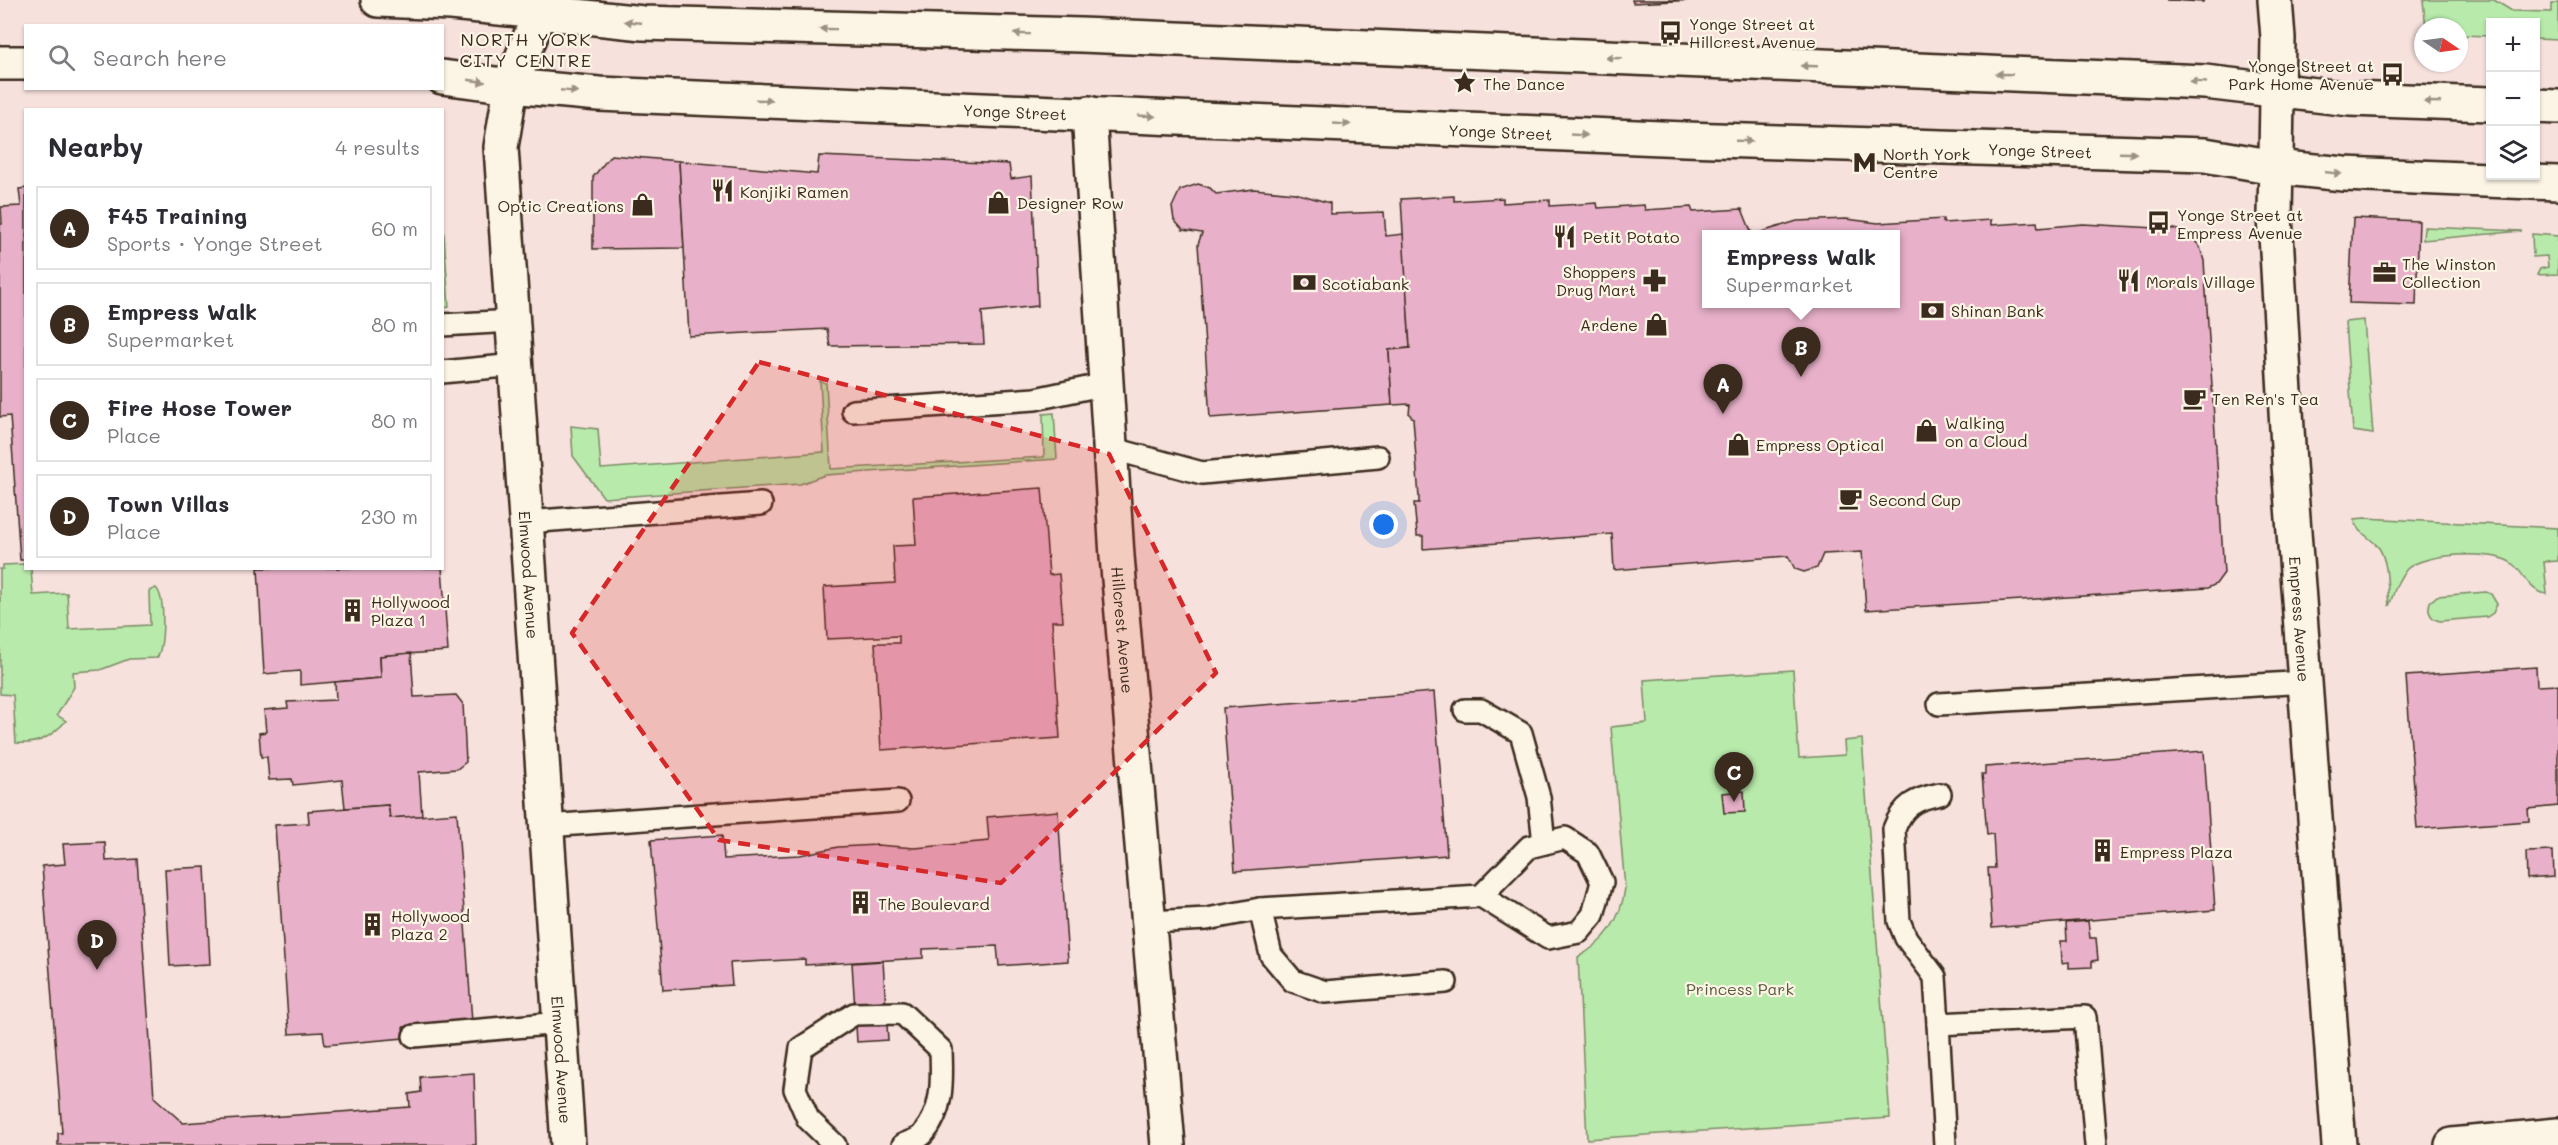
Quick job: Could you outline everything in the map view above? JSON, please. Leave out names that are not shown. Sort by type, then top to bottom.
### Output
[{"type":"main road","points":[[378,0],[543,4],[643,23],[1081,35],[2205,82],[2350,99],[2486,104]]},
{"type":"main road","name":"Empress Avenue","points":[[2276,0],[2275,216],[2289,453],[2339,1145]]},
{"type":"main road","name":"Elmwood Avenue","points":[[543,4],[511,86],[501,147],[568,1145]]},
{"type":"main road","points":[[0,63],[24,63]]},
{"type":"main road","name":"Yonge Street","points":[[444,77],[599,94],[1697,140],[2205,155],[2275,167],[2344,174],[2558,183]]},
{"type":"main road","points":[[2540,106],[2558,107]]},
{"type":"main road","name":"Hillcrest Avenue","points":[[1089,113],[1110,448],[1168,1145]]},
{"type":"main road","points":[[2452,1145],[2558,1135]]},
{"type":"lane","points":[[444,325],[513,321]]},
{"type":"lane","points":[[444,372],[516,365]]},
{"type":"lane","points":[[853,411],[1035,399],[1106,384]]},
{"type":"lane","points":[[1110,448],[1202,473],[1378,458]]},
{"type":"lane","points":[[526,522],[761,504]]},
{"type":"lane","points":[[1939,704],[2306,682]]},
{"type":"lane","points":[[1465,710],[1481,710],[1521,733],[1539,796],[1544,843]]},
{"type":"lane","points":[[1940,794],[1920,798],[1908,806],[1899,816],[1894,829],[1899,921],[1906,938],[1935,977],[1945,1145]]},
{"type":"lane","points":[[547,826],[898,801]]},
{"type":"lane","points":[[1150,922],[1207,919],[1260,909],[1481,896],[1548,938],[1579,932],[1593,915],[1602,882],[1588,853],[1565,838],[1529,847],[1481,896]]},
{"type":"lane","points":[[1260,909],[1271,955],[1293,981],[1325,992],[1446,982]]},
{"type":"lane","points":[[835,1145],[808,1119],[795,1089],[801,1048],[854,1014],[902,1013],[941,1050],[942,1079],[941,1100],[922,1135],[903,1145]]},
{"type":"lane","points":[[1938,1024],[2085,1017],[2096,1145]]},
{"type":"lane","points":[[414,1036],[560,1023]]},
{"type":"highlighted area","points":[[759,362],[1109,454],[1216,673],[1001,883],[719,840],[572,633]]},
{"type":"green space","points":[[2494,0],[2512,11],[2552,12],[2552,3],[2558,3],[2558,40],[2540,39],[2540,18],[2486,18],[2486,36],[2468,35],[2468,18],[2425,18],[2423,1]]},
{"type":"green space","points":[[2424,227],[2522,231],[2423,240]]},
{"type":"green space","points":[[2532,234],[2558,236],[2558,274],[2537,275],[2540,269],[2548,267],[2547,256],[2533,257]]},
{"type":"green space","points":[[444,236],[449,307],[444,308]]},
{"type":"green space","points":[[2364,320],[2373,434],[2353,431],[2345,322]]},
{"type":"green space","points":[[820,381],[826,383],[831,469],[1044,457],[1043,414],[1054,413],[1057,459],[825,475],[800,484],[604,498],[573,456],[571,426],[598,429],[601,469],[824,452]]},
{"type":"green space","points":[[2354,519],[2558,528],[2558,561],[2544,562],[2547,594],[2535,589],[2515,566],[2501,558],[2457,555],[2427,559],[2407,569],[2396,586],[2389,606],[2386,569],[2382,554],[2376,544],[2358,528]]},
{"type":"green space","points":[[24,564],[24,570],[31,570],[33,595],[67,593],[69,629],[150,625],[149,591],[156,588],[163,611],[161,643],[157,658],[129,659],[100,670],[73,672],[74,687],[57,715],[66,721],[44,739],[31,743],[16,743],[13,695],[0,694],[0,569],[3,569],[3,565]]},
{"type":"green space","points":[[2486,592],[2491,594],[2497,604],[2493,613],[2487,617],[2440,621],[2430,614],[2430,602],[2437,596]]},
{"type":"green space","name":"Princess Park","points":[[1793,670],[1799,758],[1845,755],[1844,741],[1862,739],[1890,1118],[1587,1139],[1578,957],[1597,944],[1610,929],[1620,910],[1625,888],[1611,727],[1647,723],[1644,680]]},
{"type":"building","points":[[1632,0],[1696,0],[1633,3]]},
{"type":"building","points":[[2166,0],[2204,0],[2203,2]]},
{"type":"building","points":[[611,155],[679,161],[684,248],[593,249],[593,177]]},
{"type":"building","points":[[819,156],[1009,164],[1011,179],[1032,176],[1038,306],[982,312],[984,344],[830,346],[827,329],[689,336],[679,161],[817,174]]},
{"type":"building","name":"Scotiabank","points":[[1198,184],[1210,188],[1216,194],[1254,189],[1295,193],[1330,203],[1330,214],[1384,212],[1386,236],[1404,234],[1410,348],[1389,350],[1392,405],[1210,418],[1198,244],[1202,233],[1183,230],[1174,220],[1172,207],[1180,190]]},
{"type":"building","points":[[24,188],[24,560],[20,560],[10,416],[0,417],[1,207],[21,206],[19,189]]},
{"type":"building","points":[[1454,196],[1454,201],[1503,198],[1503,203],[1550,200],[1550,206],[1597,203],[1598,208],[1644,205],[1645,210],[1691,207],[1693,212],[1742,209],[1750,230],[1702,230],[1702,308],[1900,308],[1900,230],[1768,230],[1797,221],[1846,219],[1878,223],[1943,219],[1943,223],[1991,220],[1991,225],[2037,222],[2038,228],[2083,224],[2175,229],[2189,234],[2200,247],[2204,261],[2224,573],[2216,584],[2208,588],[1866,610],[1862,552],[1823,554],[1817,568],[1804,572],[1795,569],[1788,556],[1614,570],[1612,534],[1423,549],[1423,536],[1417,536],[1414,503],[1419,503],[1419,498],[1413,418],[1409,414],[1410,404],[1392,405],[1389,350],[1410,348],[1401,199]]},
{"type":"building","name":"The Winston Collection","points":[[2353,218],[2419,221],[2416,305],[2349,303]]},
{"type":"building","points":[[1042,488],[1049,575],[1059,574],[1063,621],[1052,621],[1060,738],[881,750],[875,643],[899,643],[899,636],[827,639],[824,587],[895,583],[893,546],[916,545],[913,497]]},
{"type":"building","name":"Hollywood Plaza 1","points":[[258,570],[442,570],[448,651],[380,656],[381,678],[300,685],[300,671],[264,674]]},
{"type":"building","points":[[411,653],[414,697],[456,695],[463,704],[466,762],[457,769],[419,772],[422,816],[390,818],[388,805],[345,808],[342,780],[293,785],[292,779],[269,780],[267,757],[261,757],[259,733],[266,732],[264,710],[288,708],[287,702],[336,700],[335,682],[381,678],[380,656]]},
{"type":"building","points":[[2536,667],[2537,686],[2558,685],[2558,806],[2528,809],[2529,821],[2417,829],[2406,676]]},
{"type":"building","points":[[1434,692],[1447,855],[1235,871],[1223,708]]},
{"type":"building","name":"Empress Plaza","points":[[2204,751],[2215,910],[1992,928],[1988,868],[1995,868],[1993,834],[1987,835],[1982,774],[1985,774],[1985,767]]},
{"type":"building","points":[[1744,791],[1745,812],[1724,813],[1722,793]]},
{"type":"building","name":"Hollywood Plaza 2","points":[[388,805],[390,818],[457,813],[472,1022],[403,1027],[404,1038],[325,1045],[323,1032],[289,1034],[275,825],[309,823],[308,811]]},
{"type":"building","name":"The Boulevard","points":[[1058,811],[1068,961],[999,966],[997,946],[923,949],[923,958],[805,965],[805,959],[730,963],[732,985],[663,990],[651,840],[722,835],[724,859],[800,855],[838,847],[877,845],[915,848],[989,841],[987,817]]},
{"type":"building","points":[[105,842],[106,861],[137,859],[154,1097],[183,1123],[410,1107],[409,1094],[421,1092],[420,1077],[474,1073],[476,1145],[58,1145],[58,1133],[62,1133],[42,866],[65,864],[63,844]]},
{"type":"building","points":[[2553,851],[2554,877],[2527,879],[2526,852]]},
{"type":"building","points":[[205,867],[210,964],[170,966],[165,869]]},
{"type":"building","points":[[2088,921],[2090,938],[2096,938],[2098,960],[2092,961],[2092,967],[2069,968],[2069,962],[2062,963],[2061,941],[2067,941],[2066,923]]},
{"type":"building","points":[[883,961],[888,1040],[857,1042],[852,963]]},
{"type":"place","name":"Yonge Street at Hillcrest Avenue","points":[[1671,32]]},
{"type":"place","name":"Yonge Street at Park Home Avenue","points":[[2392,74]]},
{"type":"place","name":"The Dance","points":[[1465,83]]},
{"type":"place","name":"North York Centre","points":[[1865,162]]},
{"type":"place","name":"Konjiki Ramen","points":[[722,191]]},
{"type":"place","name":"Designer Row","points":[[999,202]]},
{"type":"place","name":"Optic Creations","points":[[642,205]]},
{"type":"place","name":"Yonge Street at Empress Avenue","points":[[2159,223]]},
{"type":"place","name":"Petit Potato","points":[[1565,236]]},
{"type":"place","name":"The Winston Collection","points":[[2384,272]]},
{"type":"place","name":"Shoppers Drug Mart","points":[[1654,280]]},
{"type":"place","name":"Morals Village","points":[[2128,281]]},
{"type":"place","name":"Scotiabank","points":[[1304,283]]},
{"type":"place","name":"Shinan Bank","points":[[1933,310]]},
{"type":"place","name":"Ardene","points":[[1656,324]]},
{"type":"place","name":"Empress Walk","points":[[1801,377]]},
{"type":"place","name":"Ten Ren's Tea","points":[[2194,398]]},
{"type":"place","name":"F45 Training","points":[[1723,414]]},
{"type":"place","name":"Walking on a Cloud","points":[[1927,431]]},
{"type":"place","name":"Empress Optical","points":[[1738,444]]},
{"type":"place","name":"Second Cup","points":[[1851,499]]},
{"type":"place","name":"Hollywood Plaza 1","points":[[353,610]]},
{"type":"place","name":"Fire Hose Tower","points":[[1734,802]]},
{"type":"place","name":"Empress Plaza","points":[[2102,851]]},
{"type":"place","name":"The Boulevard","points":[[860,903]]},
{"type":"place","name":"Hollywood Plaza 2","points":[[373,924]]},
{"type":"place","name":"Town Villas","points":[[97,970]]},
{"type":"district","name":"NORTH YORK CITY CENTRE","points":[[526,49]]}]
